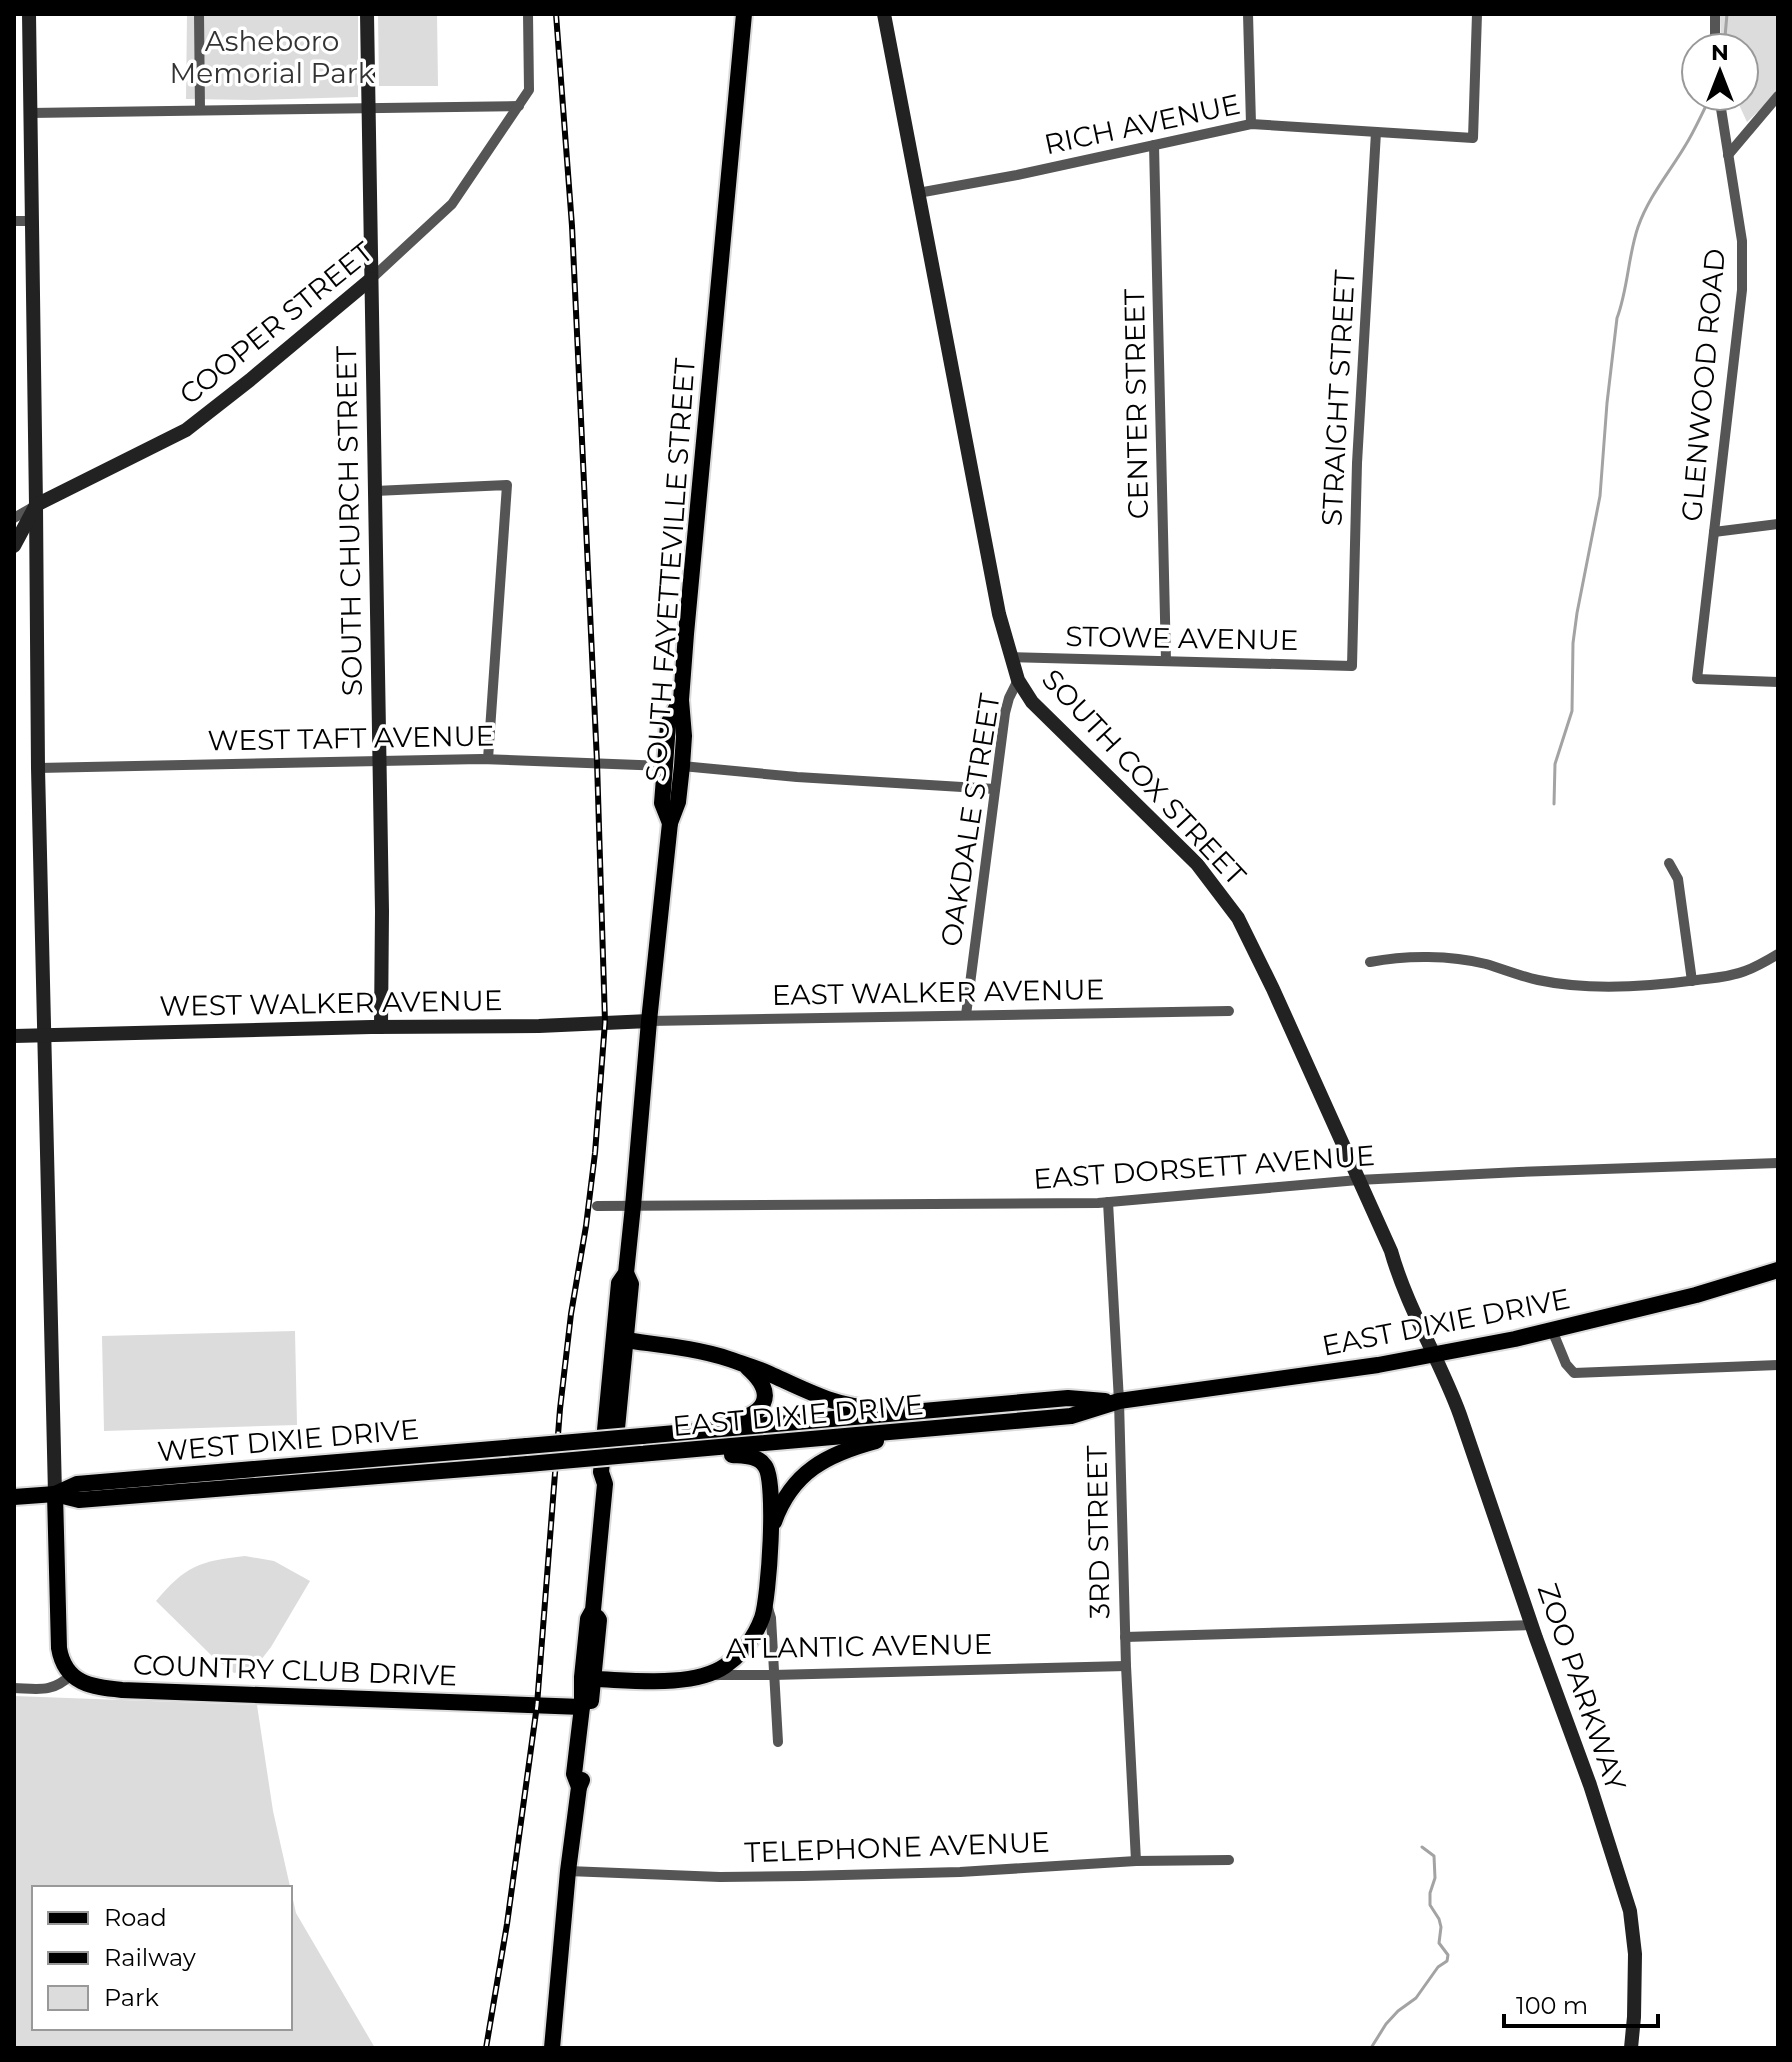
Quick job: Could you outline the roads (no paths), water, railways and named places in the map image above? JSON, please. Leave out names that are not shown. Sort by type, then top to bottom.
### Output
[{"type":"main road","points":[[29,14],[38,768],[55,1494],[59,1648],[63,1665],[71,1675]]},
{"type":"main road","name":"SOUTH CHURCH STREET","points":[[367,14],[382,911],[381,1027]]},
{"type":"main road","name":"SOUTH FAYETTEVILLE STREET","points":[[579,1787],[574,1774],[588,1619],[593,1610],[605,1484],[601,1472],[619,1283],[626,1273],[649,1021],[672,816],[678,802],[682,766],[684,736],[677,706],[744,14]]},
{"type":"main road","name":"SOUTH COX STREET","points":[[884,14],[999,614],[1018,680],[1032,702],[1197,864],[1233,911],[1250,939],[1435,1353]]},
{"type":"main road","name":"COOPER STREET","points":[[36,505],[186,430],[371,279]]},
{"type":"main road","points":[[14,546],[36,505]]},
{"type":"main road","points":[[672,816],[662,803],[668,724],[677,706]]},
{"type":"main road","name":"WEST WALKER AVENUE","points":[[14,1036],[539,1026],[649,1021]]},
{"type":"main road","name":"EAST DIXIE DRIVE","points":[[528,1464],[1071,1416],[1119,1401],[1378,1365],[1552,1330],[1696,1295],[1778,1270]]},
{"type":"main road","name":"SOUTH FAYETTEVILLE STREET","points":[[605,1484],[612,1473],[631,1284],[626,1273]]},
{"type":"main road","points":[[625,1340],[706,1353],[768,1373],[827,1400],[850,1407],[904,1414]]},
{"type":"main road","name":"ZOO PARKWAY","points":[[1435,1353],[1460,1415],[1531,1625],[1590,1785],[1630,1911],[1635,1954],[1631,2048]]},
{"type":"main road","points":[[699,1432],[750,1416],[760,1409],[765,1401],[765,1390],[744,1365]]},
{"type":"main road","name":"EAST DIXIE DRIVE","points":[[527,1446],[1068,1398],[1119,1401]]},
{"type":"main road","points":[[771,1531],[784,1500],[805,1472],[861,1445],[916,1431]]},
{"type":"main road","name":"WEST DIXIE DRIVE","points":[[55,1494],[77,1484],[527,1446]]},
{"type":"main road","points":[[687,1451],[750,1457],[765,1465],[770,1477],[771,1531],[766,1604],[757,1629],[745,1648],[724,1667],[706,1675]]},
{"type":"main road","name":"WEST DIXIE DRIVE","points":[[14,1497],[55,1494],[79,1500],[528,1464]]},
{"type":"main road","name":"SOUTH FAYETTEVILLE STREET","points":[[552,2048],[568,1871],[579,1787],[584,1774],[599,1620],[593,1610]]},
{"type":"main road","name":"COUNTRY CLUB DRIVE","points":[[71,1675],[94,1687],[122,1690],[582,1707]]},
{"type":"main road","name":"ATLANTIC AVENUE","points":[[593,1679],[660,1681],[706,1675]]},
{"type":"street","points":[[199,14],[200,110]]},
{"type":"street","name":"COOPER STREET","points":[[371,279],[452,204],[529,90],[528,14]]},
{"type":"street","points":[[1248,14],[1251,124]]},
{"type":"street","name":"RICH AVENUE","points":[[918,193],[1017,175],[1251,124],[1473,138],[1477,14]]},
{"type":"street","points":[[1728,155],[1778,96]]},
{"type":"street","points":[[30,113],[519,106]]},
{"type":"street","name":"GLENWOOD ROAD","points":[[1721,112],[1742,241],[1742,275],[1697,679],[1778,682]]},
{"type":"street","name":"STRAIGHT STREET","points":[[1352,666],[1357,463],[1376,132]]},
{"type":"street","name":"CENTER STREET","points":[[1154,145],[1166,661]]},
{"type":"street","points":[[14,221],[32,221]]},
{"type":"street","points":[[375,491],[507,485],[488,759]]},
{"type":"street","name":"COOPER STREET","points":[[14,518],[36,505]]},
{"type":"street","points":[[1714,532],[1778,524]]},
{"type":"street","name":"STOWE AVENUE","points":[[1010,657],[1352,666]]},
{"type":"street","name":"OAKDALE STREET","points":[[966,1015],[1005,713],[1018,680]]},
{"type":"street","name":"WEST TAFT AVENUE","points":[[38,768],[488,759],[665,766]]},
{"type":"street","points":[[682,766],[797,777],[995,789]]},
{"type":"street","points":[[1669,863],[1678,879],[1692,981]]},
{"type":"street","points":[[1370,962],[1402,958],[1453,959],[1485,964],[1535,980],[1601,986],[1725,977],[1745,971],[1778,954]]},
{"type":"street","name":"EAST WALKER AVENUE","points":[[649,1021],[1229,1011]]},
{"type":"street","name":"EAST DORSETT AVENUE","points":[[597,1206],[1108,1202],[1358,1180],[1778,1163]]},
{"type":"street","name":"3RD STREET","points":[[1108,1202],[1119,1401],[1126,1666],[1136,1861]]},
{"type":"street","points":[[1552,1330],[1566,1364],[1574,1373],[1778,1365]]},
{"type":"street","points":[[766,1604],[771,1618],[778,1742]]},
{"type":"street","points":[[1125,1637],[1531,1625]]},
{"type":"street","name":"ATLANTIC AVENUE","points":[[706,1675],[1126,1666]]},
{"type":"street","points":[[14,1688],[59,1686],[71,1675]]},
{"type":"street","name":"TELEPHONE AVENUE","points":[[568,1871],[794,1877],[960,1872],[1136,1861],[1229,1860]]},
{"type":"waterway","points":[[1725,32],[1727,14]]},
{"type":"waterway","points":[[1554,804],[1555,764],[1572,711],[1573,643],[1577,613],[1600,496],[1617,318],[1638,227],[1703,112]]},
{"type":"waterway","points":[[1371,2048],[1386,2024],[1416,1998],[1438,1967],[1447,1961],[1448,1955],[1439,1943],[1439,1919],[1430,1905],[1435,1878],[1434,1856],[1422,1847]]},
{"type":"railway","points":[[486,2048],[507,1924],[537,1705],[560,1409],[595,1153],[605,1022],[597,762],[572,226],[556,14]]},
{"type":"park label","name":"Asheboro Memorial Park","points":[[272,57]]}]
